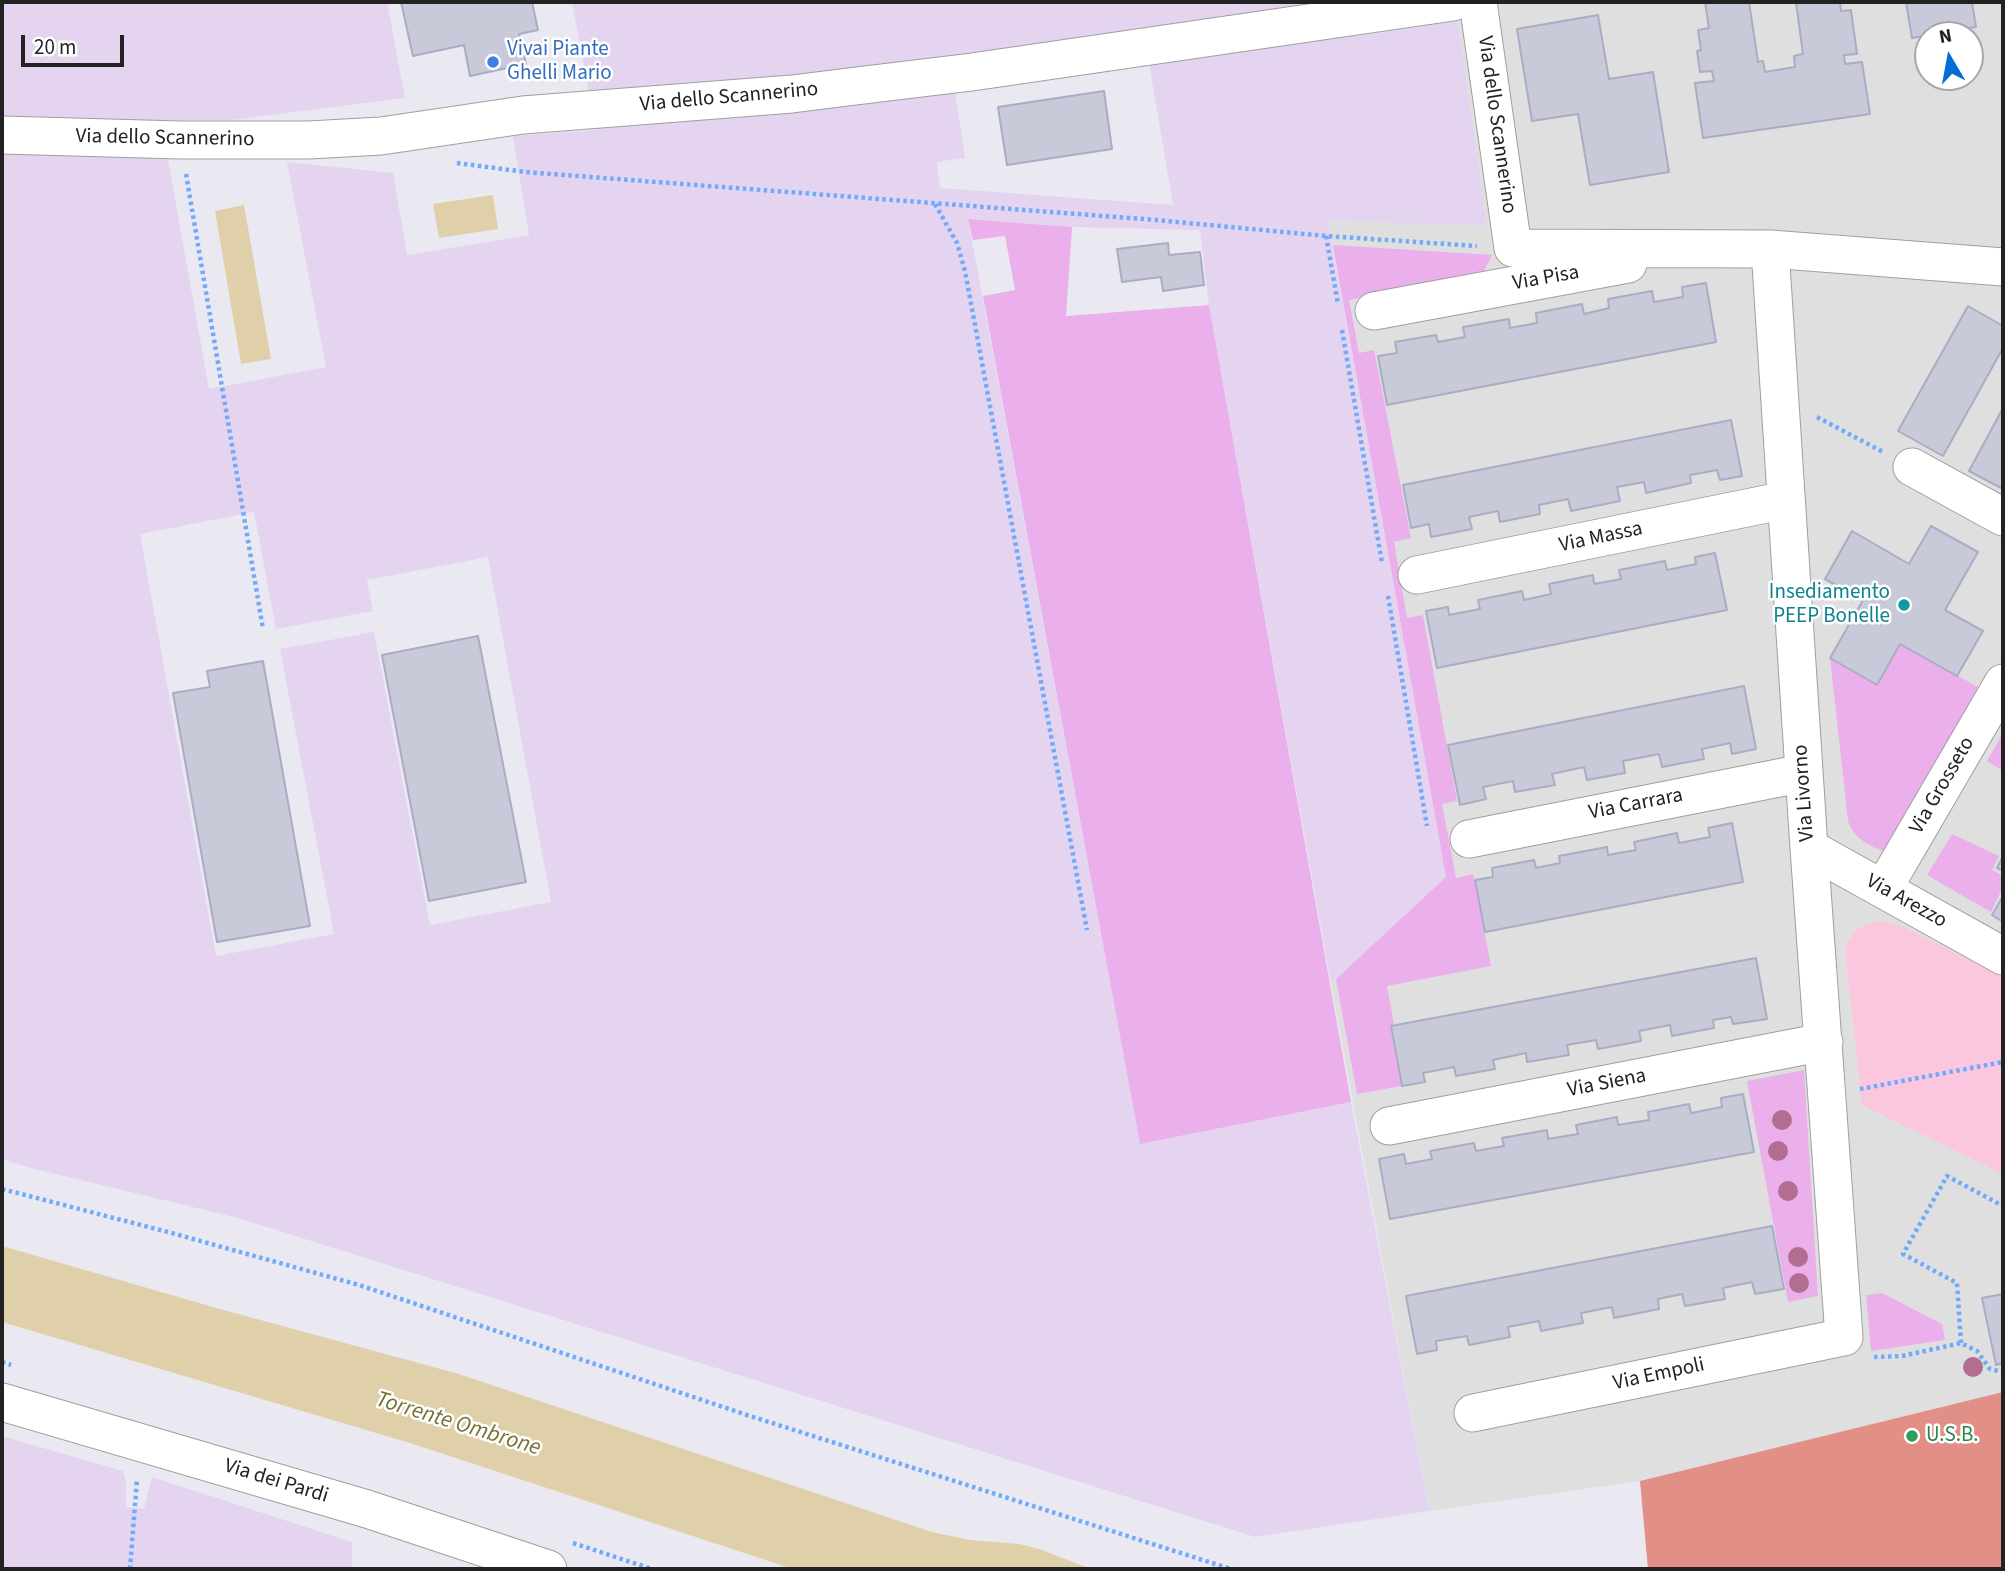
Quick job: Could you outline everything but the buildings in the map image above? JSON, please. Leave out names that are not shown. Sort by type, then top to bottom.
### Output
[{"type":"street","name":"Via dello Scannerino","points":[[2,135],[180,141],[344,139],[523,115],[792,94],[972,72],[1453,2]]},
{"type":"street","name":"Via dello Scannerino","points":[[1478,2],[1513,248]]},
{"type":"street","name":"Via Pisa","points":[[1513,248],[1770,249],[2003,267]]},
{"type":"street","name":"Via Pisa","points":[[1357,315],[1718,248]]},
{"type":"street","name":"Via Livorno","points":[[1770,249],[1844,1337]]},
{"type":"street","points":[[1912,467],[2003,517]]},
{"type":"street","name":"Via Massa","points":[[1396,578],[1786,500]]},
{"type":"street","name":"Via Grosseto","points":[[1883,889],[2003,683]]},
{"type":"street","name":"Via Carrara","points":[[1469,839],[1804,773]]},
{"type":"street","name":"Via Arezzo","points":[[1809,848],[2003,956]]},
{"type":"street","name":"Via Siena","points":[[1389,1126],[1824,1042]]},
{"type":"street","name":"Via Empoli","points":[[1473,1413],[1844,1337]]},
{"type":"street","name":"Via dei Pardi","points":[[2,1402],[367,1509],[548,1569]]},
{"type":"path","points":[[180,141],[263,629]]},
{"type":"path","points":[[450,161],[525,172],[1156,220],[1326,236],[1513,248]]},
{"type":"path","points":[[935,204],[957,243],[965,271],[1087,930]]},
{"type":"path","points":[[1326,236],[1338,305]]},
{"type":"path","points":[[1357,315],[1396,578],[1427,826]]},
{"type":"path","points":[[1780,397],[1912,467]]},
{"type":"path","points":[[1828,1094],[2003,1062]]},
{"type":"path","points":[[1961,1343],[1957,1283],[1903,1254],[1947,1176],[2003,1206]]},
{"type":"path","points":[[2,1189],[359,1285],[747,1415],[1231,1569]]},
{"type":"path","points":[[1844,1337],[1852,1349],[1859,1353],[1883,1358],[1961,1343],[1977,1351],[1990,1368],[2003,1372]]},
{"type":"path","points":[[130,1569],[140,1442]]},
{"type":"shaded area","points":[[2,2],[387,2],[405,98],[231,120],[161,120],[209,389],[326,367],[287,162],[393,173],[407,255],[529,235],[513,136],[596,130],[572,2],[1352,2],[1358,36],[1458,21],[1487,226],[1328,220],[1446,877],[1331,984],[1209,305],[1200,230],[1072,227],[968,219],[1140,1144],[1351,1102],[1429,1511],[1255,1537],[238,1218],[2,1159]],"holes":[[[1143,28],[1173,205],[940,188],[937,162],[965,158],[950,58]],[[254,512],[276,629],[373,611],[367,580],[488,557],[551,902],[430,925],[374,632],[280,649],[334,934],[216,956],[140,534]]]},
{"type":"shaded area","points":[[1498,2],[2003,2],[2003,1392],[1640,1481],[1429,1511],[1331,984],[1446,877],[1328,219],[1487,226],[1458,21],[1500,14]]},
{"type":"shaded area","points":[[968,219],[1072,227],[1066,316],[1209,305],[1351,1102],[1140,1144],[983,296],[1015,290],[1005,236],[973,240]]},
{"type":"shaded area","points":[[1333,245],[1492,255],[1483,273],[1349,300],[1359,353],[1374,350],[1411,538],[1394,542],[1407,618],[1423,615],[1457,801],[1442,804],[1456,878],[1473,874],[1491,966],[1387,986],[1394,1024],[1390,1026],[1401,1086],[1357,1094],[1336,979],[1446,877]]},
{"type":"shaded area","points":[[1900,644],[1980,688],[1886,852],[1863,841],[1854,833],[1848,821],[1830,658],[1877,685]]},
{"type":"shaded area","points":[[2003,733],[2003,771],[1987,761]]},
{"type":"shaded area","points":[[1952,834],[1999,856],[1992,870],[2003,876],[2003,887],[1991,912],[1927,875]]},
{"type":"shaded area","points":[[1877,921],[1901,926],[2003,976],[2003,1174],[1862,1105],[1845,949],[1857,931]]},
{"type":"shaded area","points":[[1804,1070],[1818,1296],[1788,1302],[1747,1081]]},
{"type":"shaded area","points":[[1882,1293],[1942,1324],[1945,1340],[1871,1351],[1866,1295]]},
{"type":"shaded area","name":"U.S.B.","points":[[2003,1392],[2003,1569],[1648,1569],[1640,1481]]},
{"type":"shaded area","points":[[2,1436],[123,1471],[126,1507],[144,1509],[152,1477],[352,1542],[352,1569],[2,1569]]},
{"type":"water","points":[[493,195],[498,229],[439,238],[433,204]]},
{"type":"water","points":[[244,205],[271,359],[241,364],[215,211]]},
{"type":"water","name":"Torrente Ombrone","points":[[2,1246],[459,1374],[932,1532],[970,1540],[1020,1544],[1091,1569],[793,1569],[410,1443],[2,1322]]},
{"type":"place","name":"Vivai Piante Ghelli Mario","points":[[493,62]]},
{"type":"place","name":"Insediamento PEEP Bonelle","points":[[1904,605]]},
{"type":"place","name":"U.S.B.","points":[[1912,1436]]}]
